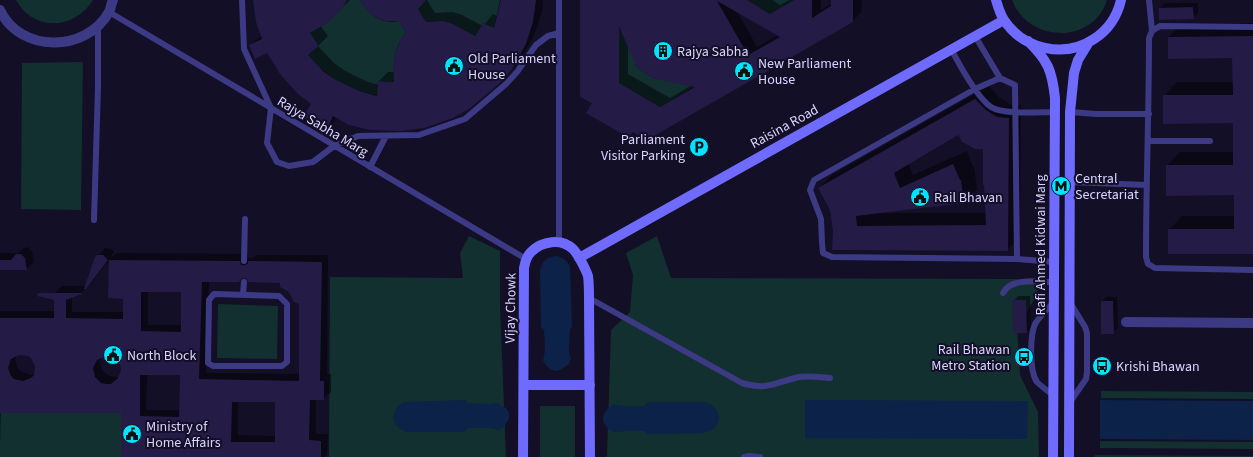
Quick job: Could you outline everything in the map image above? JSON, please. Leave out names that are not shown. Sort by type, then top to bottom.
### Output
[{"type":"main road","points":[[996,0],[1004,20],[1018,35],[1028,41],[1047,48],[1061,50],[1076,48],[1101,34],[1111,24],[1121,0]]},
{"type":"main road","name":"Raisina Road","points":[[579,258],[1004,20]]},
{"type":"main road","name":"Rafi Ahmed Kidwai Marg","points":[[1028,41],[1049,67],[1053,82],[1055,112],[1053,457]]},
{"type":"main road","name":"Rafi Ahmed Kidwai Marg","points":[[1069,457],[1070,112],[1074,72],[1078,60],[1089,42]]},
{"type":"main road","points":[[559,242],[572,249],[579,258],[588,276],[590,457]]},
{"type":"main road","name":"Vijay Chowk","points":[[523,457],[524,268],[526,259],[530,252],[542,243],[559,242]]},
{"type":"main road","points":[[524,385],[590,385]]},
{"type":"street","points":[[0,10],[10,24],[20,33],[31,39],[43,42],[68,42],[86,34],[98,24],[109,12],[113,0]]},
{"type":"street","points":[[1126,322],[1253,323]]},
{"type":"lane","points":[[242,0],[244,49],[271,108],[267,143],[277,162],[289,166],[313,162],[334,146],[358,136],[419,135],[465,119],[506,84],[517,72],[536,45],[548,36],[559,33]]},
{"type":"lane","points":[[559,0],[559,242]]},
{"type":"lane","points":[[1149,0],[1152,31],[1149,38],[1149,114],[1146,184],[1146,257],[1148,264],[1155,268],[1253,270]]},
{"type":"lane","name":"Rajya Sabha Marg","points":[[109,12],[526,259]]},
{"type":"lane","points":[[94,220],[98,86],[98,24]]},
{"type":"lane","points":[[1152,31],[1160,26],[1253,27]]},
{"type":"lane","points":[[975,36],[1000,78],[1015,85],[1017,258]]},
{"type":"lane","points":[[950,49],[975,89],[991,107],[1010,112],[1055,112]]},
{"type":"lane","points":[[1000,78],[975,89],[814,180],[810,190],[821,219],[823,253],[832,257],[1017,258],[1054,262]]},
{"type":"lane","points":[[1070,112],[1096,114],[1149,114]]},
{"type":"lane","points":[[370,167],[386,136]]},
{"type":"lane","points":[[1148,141],[1210,141]]},
{"type":"lane","points":[[1070,182],[1146,184]]},
{"type":"lane","points":[[244,261],[245,219]]},
{"type":"lane","points":[[243,295],[244,282]]},
{"type":"lane","points":[[1003,293],[1006,288],[1019,282],[1054,282]]},
{"type":"lane","points":[[214,294],[243,295],[279,296],[287,304],[287,362],[282,366],[213,366],[208,363],[209,300],[214,294]]},
{"type":"lane","points":[[589,298],[742,383],[764,387],[795,378],[808,376],[830,378]]},
{"type":"lane","points":[[1069,301],[1087,333],[1086,379],[1069,403]]},
{"type":"lane","points":[[1054,302],[1036,323],[1032,337],[1031,363],[1034,376],[1037,381],[1054,396]]},
{"type":"lane","points":[[744,457],[760,457]]},
{"type":"green space","points":[[16,0],[93,0],[85,10],[76,17],[65,22],[54,23],[43,22],[33,18],[23,10]]},
{"type":"green space","points":[[346,0],[360,0],[371,14],[381,20],[387,22],[399,21],[406,33],[398,44],[396,50],[394,82],[378,81],[377,95],[357,90],[330,76],[308,55],[319,46],[310,33],[326,23],[335,15]]},
{"type":"green space","points":[[424,0],[500,0],[494,28],[483,23],[475,36],[452,24],[426,22],[418,9]]},
{"type":"green space","points":[[747,0],[794,0],[770,14]]},
{"type":"green space","points":[[1012,0],[1107,0],[1100,15],[1088,25],[1075,31],[1060,33],[1045,31],[1032,24],[1020,14]]},
{"type":"green space","points":[[618,5],[636,66],[652,78],[678,83],[725,68],[660,107],[619,83]]},
{"type":"green space","points":[[83,62],[81,210],[21,209],[22,63]]},
{"type":"green space","points":[[469,236],[500,251],[500,305],[506,457],[329,457],[330,277],[463,278],[460,253]]},
{"type":"green space","points":[[657,236],[671,278],[1036,279],[1037,295],[1017,327],[1020,375],[1038,412],[1039,457],[607,457],[611,330],[630,312],[633,275],[626,253]]},
{"type":"green space","points":[[218,304],[278,306],[277,359],[217,358]]},
{"type":"green space","points":[[1101,391],[1253,392],[1253,399],[1101,398]]},
{"type":"green space","points":[[540,406],[575,406],[575,457],[540,457]]},
{"type":"green space","points":[[0,413],[121,413],[121,457],[0,457]]},
{"type":"green space","points":[[1100,441],[1253,442],[1253,449],[1100,448]]},
{"type":"green space","points":[[1095,455],[1253,456],[1253,457],[1095,457]]},
{"type":"water","points":[[556,256],[564,259],[570,266],[572,327],[570,330],[569,351],[571,359],[569,364],[560,370],[555,371],[550,369],[543,361],[545,350],[544,330],[541,327],[540,271],[545,260]]},
{"type":"water","points":[[466,400],[468,403],[497,403],[506,408],[509,413],[509,419],[503,428],[498,430],[488,428],[468,428],[464,432],[408,432],[402,430],[395,423],[395,410],[404,402]]},
{"type":"water","points":[[805,400],[1028,401],[1027,439],[805,438]]},
{"type":"water","points":[[1100,400],[1253,401],[1253,440],[1100,439]]},
{"type":"water","points":[[648,402],[704,402],[711,404],[718,413],[718,423],[710,431],[703,433],[647,434],[644,431],[616,432],[608,429],[605,425],[603,420],[604,415],[606,410],[611,406],[644,406]]},
{"type":"building","name":"Old Parliament House","points":[[253,0],[347,0],[335,16],[327,23],[310,33],[319,46],[308,55],[324,72],[336,80],[359,91],[377,96],[378,81],[394,82],[393,63],[395,53],[401,39],[406,33],[399,21],[385,21],[371,15],[360,0],[426,0],[418,9],[426,22],[443,21],[453,24],[475,36],[483,23],[494,28],[501,0],[536,0],[533,22],[526,44],[512,69],[501,82],[469,109],[453,118],[424,128],[400,131],[370,130],[349,125],[333,116],[326,132],[302,117],[311,104],[297,93],[280,74],[267,53],[255,59],[249,45],[262,39],[256,22]]},
{"type":"building","points":[[580,0],[747,0],[770,14],[794,0],[812,0],[812,18],[831,6],[831,0],[853,0],[853,22],[647,140],[633,132],[629,138],[586,113],[592,103],[580,97]],"holes":[[[717,1],[780,37],[748,55]],[[619,26],[636,66],[652,78],[695,87],[660,107],[619,83]]]},
{"type":"building","points":[[1193,7],[1194,19],[1159,20],[1159,8]]},
{"type":"building","points":[[1253,36],[1253,254],[1168,254],[1168,229],[1234,229],[1234,195],[1166,196],[1166,165],[1233,165],[1233,123],[1163,124],[1163,95],[1233,95],[1232,58],[1168,59],[1168,37]]},
{"type":"building","points":[[975,99],[986,110],[997,117],[1009,118],[1008,251],[832,250],[833,231],[830,210],[818,188]],"holes":[[[958,135],[962,142],[975,149],[983,149],[983,185],[986,225],[857,226],[856,216],[964,203],[961,180],[953,164],[900,188],[894,173]]]},
{"type":"building","points":[[16,254],[21,254],[25,258],[27,270],[0,270],[0,260],[11,260]]},
{"type":"building","points":[[97,255],[103,255],[108,260],[86,289],[84,289],[94,259]]},
{"type":"building","name":"North Block","points":[[109,260],[240,261],[241,265],[248,264],[248,261],[322,262],[320,381],[324,381],[324,400],[310,400],[309,440],[321,441],[321,457],[121,457],[121,413],[0,413],[0,318],[54,318],[54,300],[37,296],[38,293],[82,293],[66,300],[66,318],[123,319],[123,299],[108,298]],"holes":[[[244,278],[247,279],[248,282],[280,283],[280,287],[289,292],[294,302],[299,304],[299,381],[199,379],[202,282],[239,282]],[[141,292],[181,292],[181,332],[141,331]],[[19,355],[28,356],[31,358],[35,366],[34,375],[23,381],[14,379],[8,368],[11,359]],[[106,356],[115,358],[120,365],[121,370],[118,378],[111,384],[101,383],[95,377],[93,368],[97,360]],[[140,375],[180,375],[179,417],[140,416]],[[232,402],[275,402],[275,442],[231,442]]]},
{"type":"building","points":[[1012,300],[1026,300],[1027,333],[1013,333]]},
{"type":"building","points":[[1101,301],[1113,301],[1114,334],[1101,334]]},
{"type":"place","name":"Rajya Sabha","points":[[663,51]]},
{"type":"place","name":"Old Parliament House","points":[[454,66]]},
{"type":"place","name":"New Parliament House","points":[[744,71]]},
{"type":"place","name":"Parliament Visitor Parking","points":[[699,147]]},
{"type":"place","name":"Central Secretariat","points":[[1061,186]]},
{"type":"place","name":"Rail Bhavan","points":[[920,197]]},
{"type":"place","name":"North Block","points":[[113,355]]},
{"type":"place","name":"Rail Bhawan Metro Station","points":[[1024,357]]},
{"type":"place","name":"Krishi Bhawan","points":[[1102,366]]},
{"type":"place","name":"Ministry of Home Affairs","points":[[132,434]]}]
